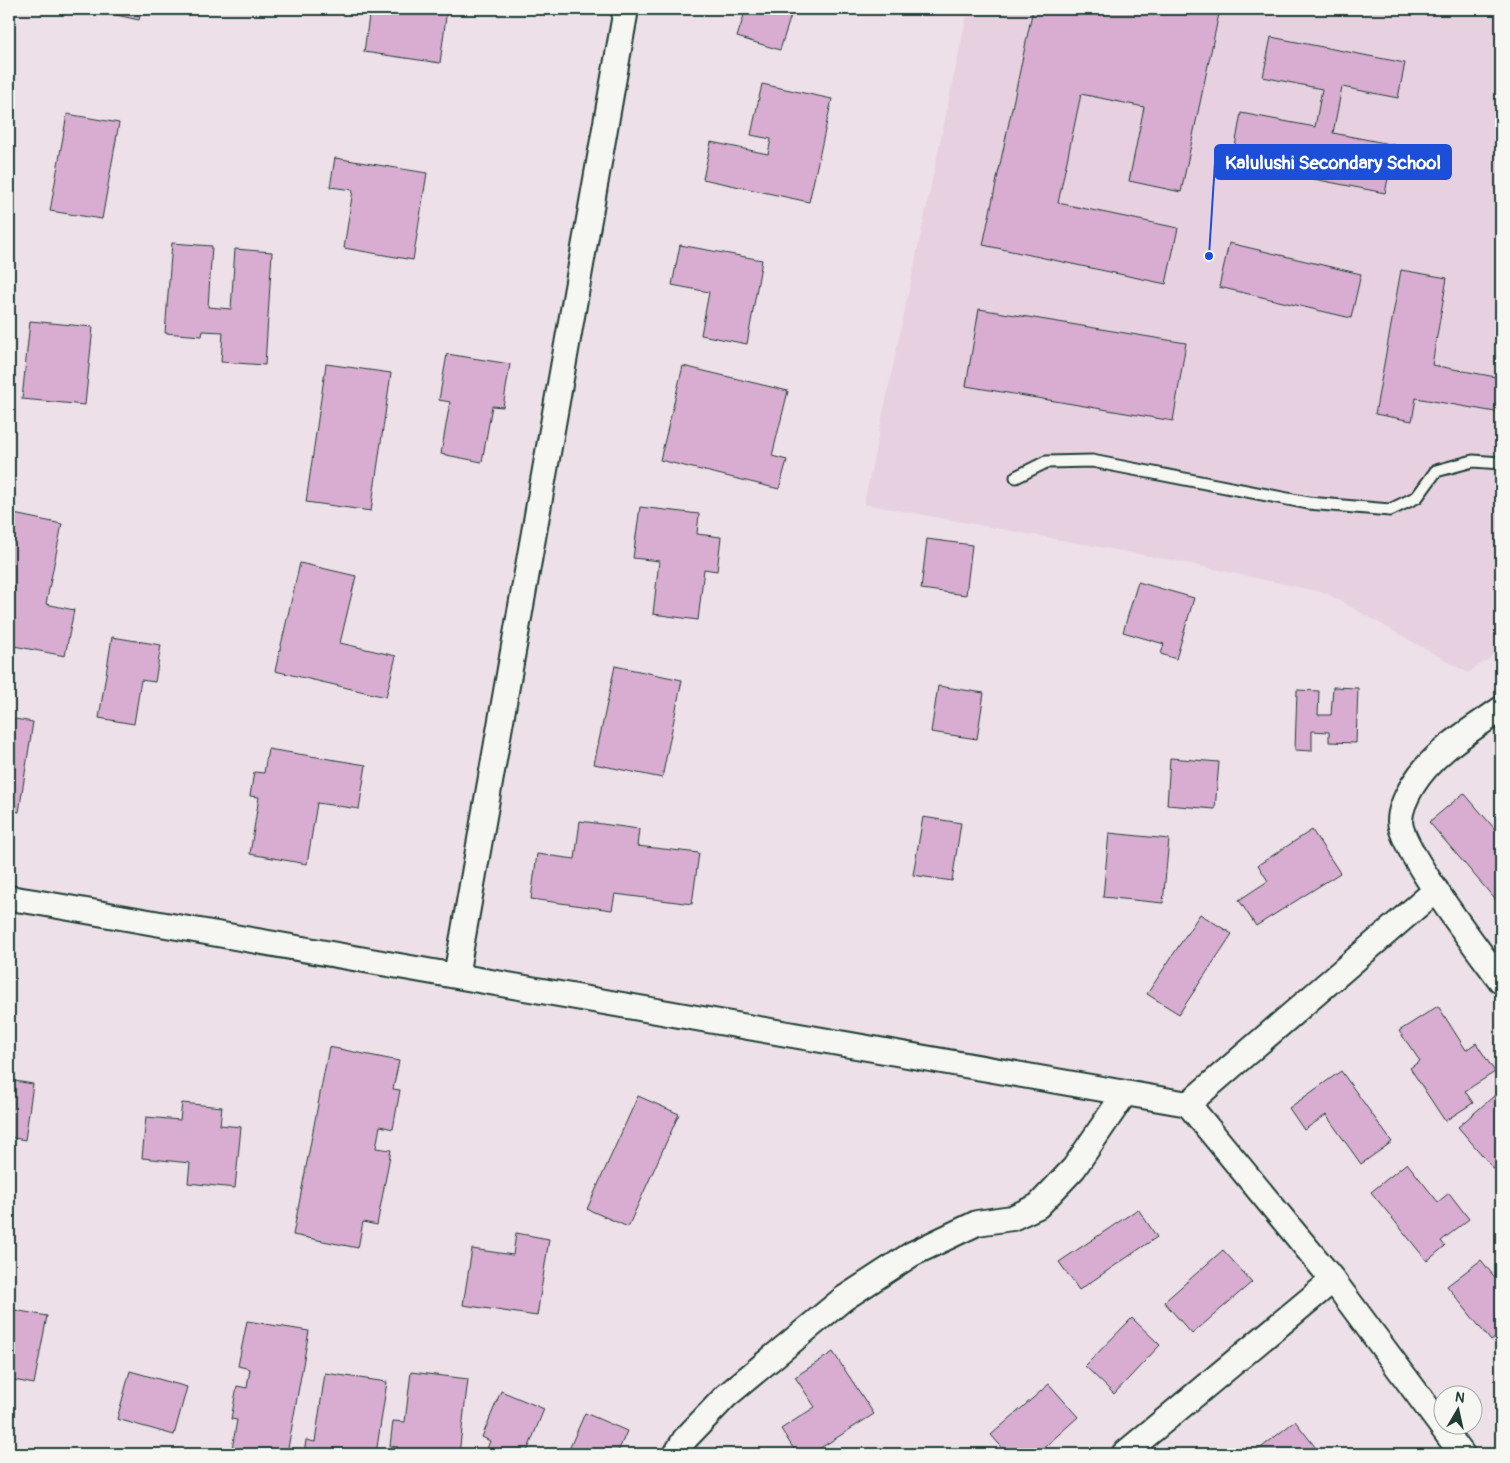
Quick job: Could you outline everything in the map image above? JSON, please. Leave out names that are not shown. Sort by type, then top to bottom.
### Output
[{"type":"street","points":[[456,976],[626,9]]},
{"type":"street","points":[[1501,708],[1442,751],[1412,786],[1404,804],[1400,821],[1405,841],[1436,890],[1501,981]]},
{"type":"street","points":[[1188,1104],[1436,890]]},
{"type":"street","points":[[9,898],[1188,1104],[1333,1280],[1462,1454]]},
{"type":"street","points":[[676,1454],[685,1439],[726,1396],[843,1299],[912,1254],[977,1223],[1012,1218],[1038,1206],[1074,1168],[1125,1093]]},
{"type":"street","points":[[1124,1454],[1333,1280]]},
{"type":"lane","points":[[1016,477],[1046,462],[1092,461],[1308,503],[1390,510],[1417,497],[1436,471],[1473,461],[1501,463]]},
{"type":"shaded area","points":[[968,9],[1501,9],[1501,650],[1468,673],[1326,593],[1176,561],[864,504]]},
{"type":"building","points":[[89,9],[142,9],[139,20]]},
{"type":"building","points":[[370,9],[447,9],[440,63],[364,52]]},
{"type":"building","points":[[746,9],[793,9],[780,50],[737,37]]},
{"type":"building","points":[[1033,9],[1220,9],[1181,192],[1129,181],[1144,107],[1081,94],[1058,203],[1178,228],[1166,284],[983,245]]},
{"type":"building","points":[[1271,37],[1405,63],[1398,98],[1342,87],[1333,133],[1395,145],[1385,193],[1232,163],[1241,113],[1315,127],[1322,89],[1263,77]]},
{"type":"building","points":[[762,84],[832,99],[809,202],[703,179],[711,142],[768,154],[771,139],[751,135]]},
{"type":"building","points":[[67,114],[119,123],[102,219],[50,211]]},
{"type":"building","points":[[335,158],[427,173],[413,260],[344,248],[353,190],[330,187]]},
{"type":"building","points":[[172,243],[212,246],[208,307],[231,309],[235,249],[272,252],[265,365],[221,362],[223,332],[203,331],[202,336],[165,333]]},
{"type":"building","points":[[1229,243],[1361,274],[1351,318],[1219,287]]},
{"type":"building","points":[[680,245],[762,260],[747,344],[701,335],[709,292],[672,285]]},
{"type":"building","points":[[1401,270],[1447,278],[1432,365],[1501,378],[1501,413],[1416,398],[1412,421],[1375,414]]},
{"type":"building","points":[[979,309],[1186,343],[1173,421],[966,386]]},
{"type":"building","points":[[30,321],[93,327],[85,405],[22,399]]},
{"type":"building","points":[[447,354],[510,364],[503,407],[492,406],[482,462],[441,454],[450,402],[439,400]]},
{"type":"building","points":[[326,364],[391,373],[371,511],[306,502]]},
{"type":"building","points":[[683,366],[788,391],[772,456],[787,460],[779,489],[660,460]]},
{"type":"building","points":[[640,507],[699,514],[697,534],[721,537],[717,571],[704,569],[698,620],[653,614],[659,561],[633,558]]},
{"type":"building","points":[[9,513],[62,524],[46,604],[74,610],[65,656],[9,645]]},
{"type":"building","points":[[927,539],[972,545],[966,595],[921,589]]},
{"type":"building","points":[[300,563],[356,576],[340,643],[396,656],[386,697],[275,671]]},
{"type":"building","points":[[1138,582],[1194,598],[1176,659],[1161,654],[1164,644],[1123,632]]},
{"type":"building","points":[[112,637],[161,645],[155,682],[141,680],[134,724],[99,718]]},
{"type":"building","points":[[615,666],[682,680],[662,778],[594,764]]},
{"type":"building","points":[[938,686],[984,693],[977,739],[931,732]]},
{"type":"building","points":[[1333,687],[1358,688],[1356,743],[1329,742],[1329,732],[1312,731],[1312,751],[1295,750],[1297,690],[1319,691],[1318,715],[1331,715]]},
{"type":"building","points":[[9,718],[33,722],[19,812],[9,810]]},
{"type":"building","points":[[268,749],[366,765],[359,809],[317,803],[307,864],[250,854],[259,797],[250,796],[254,772],[264,773]]},
{"type":"building","points":[[1170,758],[1219,762],[1215,809],[1167,805]]},
{"type":"building","points":[[1464,793],[1501,834],[1500,905],[1429,822]]},
{"type":"building","points":[[923,817],[961,823],[952,881],[913,875]]},
{"type":"building","points":[[580,821],[639,829],[637,846],[699,853],[692,904],[615,894],[612,910],[531,899],[537,854],[575,859]]},
{"type":"building","points":[[1312,830],[1340,873],[1256,926],[1239,900],[1268,881],[1258,865]]},
{"type":"building","points":[[1109,833],[1169,839],[1163,903],[1103,897]]},
{"type":"building","points":[[1200,914],[1232,934],[1179,1014],[1147,994]]},
{"type":"building","points":[[1438,1006],[1466,1050],[1476,1043],[1495,1072],[1465,1091],[1473,1103],[1445,1121],[1410,1068],[1420,1061],[1399,1031]]},
{"type":"building","points":[[329,1047],[399,1061],[393,1089],[400,1090],[393,1129],[380,1126],[376,1148],[391,1150],[377,1225],[363,1222],[358,1248],[293,1235]]},
{"type":"building","points":[[1341,1071],[1392,1142],[1361,1164],[1326,1115],[1304,1130],[1289,1108]]},
{"type":"building","points":[[9,1080],[33,1084],[25,1140],[9,1137]]},
{"type":"building","points":[[1501,1090],[1501,1177],[1458,1127]]},
{"type":"building","points":[[638,1096],[679,1114],[628,1227],[587,1209]]},
{"type":"building","points":[[182,1103],[222,1107],[220,1125],[241,1127],[235,1188],[188,1183],[190,1163],[142,1158],[146,1117],[180,1120]]},
{"type":"building","points":[[1407,1163],[1438,1202],[1449,1193],[1469,1219],[1441,1241],[1445,1246],[1427,1261],[1371,1192]]},
{"type":"building","points":[[1138,1209],[1157,1237],[1079,1290],[1059,1262]]},
{"type":"building","points":[[516,1233],[549,1239],[537,1316],[463,1305],[472,1249],[513,1255]]},
{"type":"building","points":[[1223,1250],[1252,1282],[1192,1334],[1164,1302]]},
{"type":"building","points":[[1481,1260],[1501,1285],[1501,1333],[1491,1341],[1447,1286]]},
{"type":"building","points":[[9,1309],[47,1316],[34,1384],[9,1379]]},
{"type":"building","points":[[1132,1318],[1160,1345],[1114,1394],[1085,1366]]},
{"type":"building","points":[[247,1321],[309,1331],[287,1454],[260,1454],[232,1449],[237,1420],[231,1419],[237,1386],[247,1388],[250,1369],[238,1366]]},
{"type":"building","points":[[833,1352],[874,1414],[811,1454],[797,1454],[781,1429],[815,1407],[795,1377]]},
{"type":"building","points":[[130,1371],[187,1387],[174,1435],[117,1419]]},
{"type":"building","points":[[411,1372],[468,1379],[459,1454],[397,1454],[398,1447],[390,1446],[393,1421],[405,1422]]},
{"type":"building","points":[[325,1373],[387,1382],[376,1454],[304,1454],[306,1440],[315,1442]]},
{"type":"building","points":[[1049,1384],[1078,1417],[1037,1454],[1008,1454],[991,1435]]},
{"type":"building","points":[[501,1391],[544,1409],[526,1454],[485,1454],[490,1441],[482,1437]]},
{"type":"building","points":[[585,1413],[627,1431],[617,1454],[567,1454]]},
{"type":"building","points":[[1295,1421],[1319,1452],[1317,1454],[1253,1454]]},
{"type":"place","name":"Kalulushi Secondary School","points":[[1209,256]]}]
